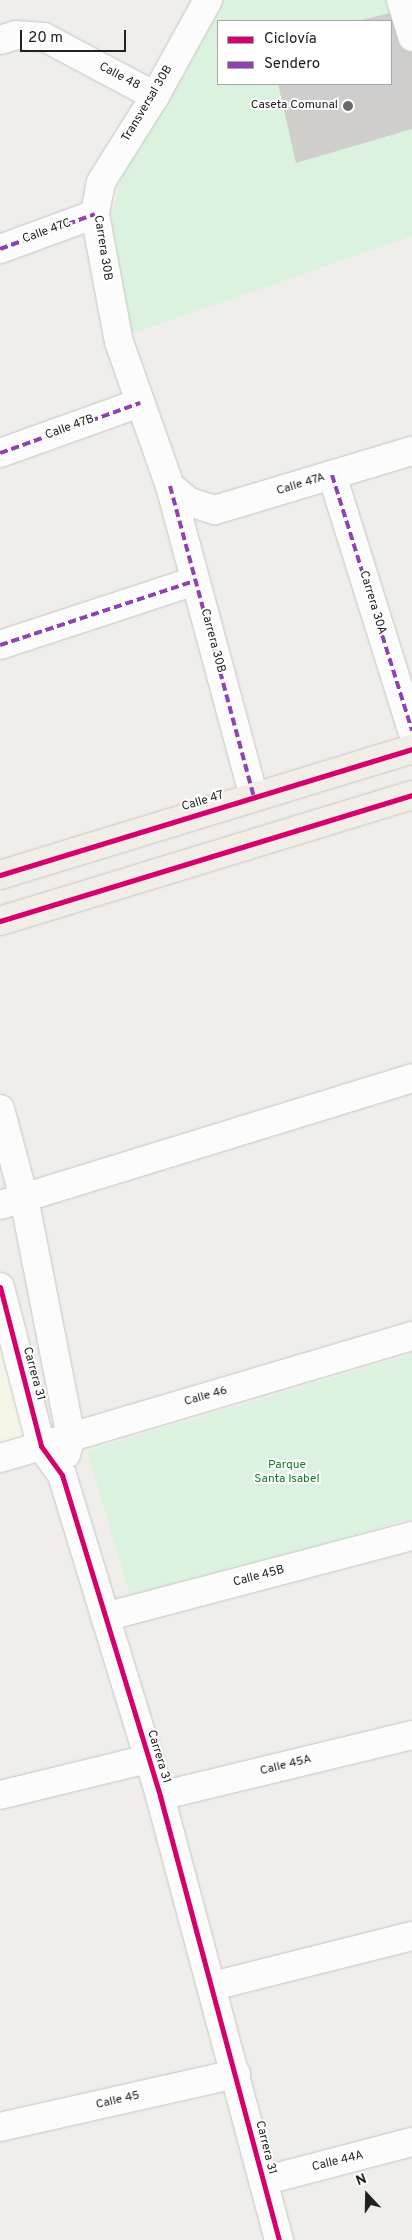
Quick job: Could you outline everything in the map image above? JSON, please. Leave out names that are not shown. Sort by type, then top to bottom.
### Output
[{"type":"main road","name":"Calle 47","points":[[0,875],[412,749]]},
{"type":"main road","points":[[0,921],[412,795]]},
{"type":"street","name":"Transversal 30B","points":[[101,182],[155,96],[208,0]]},
{"type":"street","points":[[401,0],[412,36]]},
{"type":"street","name":"Calle 48","points":[[0,40],[16,35],[44,37],[155,96]]},
{"type":"street","name":"Carrera 30B","points":[[101,182],[95,214],[119,342],[140,403],[179,494],[195,581],[254,797]]},
{"type":"street","name":"Calle 47C","points":[[0,249],[95,214]]},
{"type":"street","name":"Calle 47B","points":[[0,453],[140,403]]},
{"type":"street","name":"Calle 47A","points":[[179,494],[215,510],[412,451]]},
{"type":"street","name":"Carrera 30A","points":[[332,475],[412,731]]},
{"type":"street","points":[[0,645],[195,581]]},
{"type":"street","points":[[12,1202],[412,1078]]},
{"type":"street","name":"Carrera 31","points":[[0,1109],[12,1202],[71,1437],[62,1475]]},
{"type":"street","name":"Carrera 31","points":[[0,1287],[42,1446],[62,1475],[160,1796],[213,1986],[279,2240]]},
{"type":"street","name":"Calle 46","points":[[0,1458],[412,1336]]},
{"type":"street","name":"Calle 45B","points":[[105,1617],[412,1536]]},
{"type":"street","name":"Calle 45A","points":[[160,1796],[412,1735]]},
{"type":"street","points":[[0,1795],[148,1759]]},
{"type":"street","points":[[213,1986],[412,1936]]},
{"type":"street","name":"Calle 45","points":[[0,2128],[236,2074]]},
{"type":"street","name":"Calle 44A","points":[[263,2181],[412,2142]]},
{"type":"shaded area","points":[[0,1324],[34,1439],[0,1449]]},
{"type":"green space","points":[[210,0],[399,0],[412,45],[412,236],[125,336],[109,229],[128,147]]},
{"type":"green space","name":"Parque Santa Isabel","points":[[412,1354],[412,1518],[132,1602],[87,1451]]},
{"type":"building","name":"Caseta Comunal","points":[[401,10],[412,50],[412,129],[296,163],[278,85],[392,85],[392,20],[362,20]]},
{"type":"marked path","points":[[0,249],[95,214]]},
{"type":"marked path","points":[[0,453],[140,403]]},
{"type":"marked path","points":[[332,475],[412,731]]},
{"type":"marked path","points":[[170,486],[254,797]]},
{"type":"marked path","points":[[0,645],[195,581]]},
{"type":"cycle path","points":[[0,875],[412,749]]},
{"type":"cycle path","points":[[0,921],[412,795]]},
{"type":"cycle path","points":[[0,1287],[41,1446],[62,1475],[160,1796],[279,2240]]},
{"type":"place","name":"Caseta Comunal","points":[[348,106]]}]
